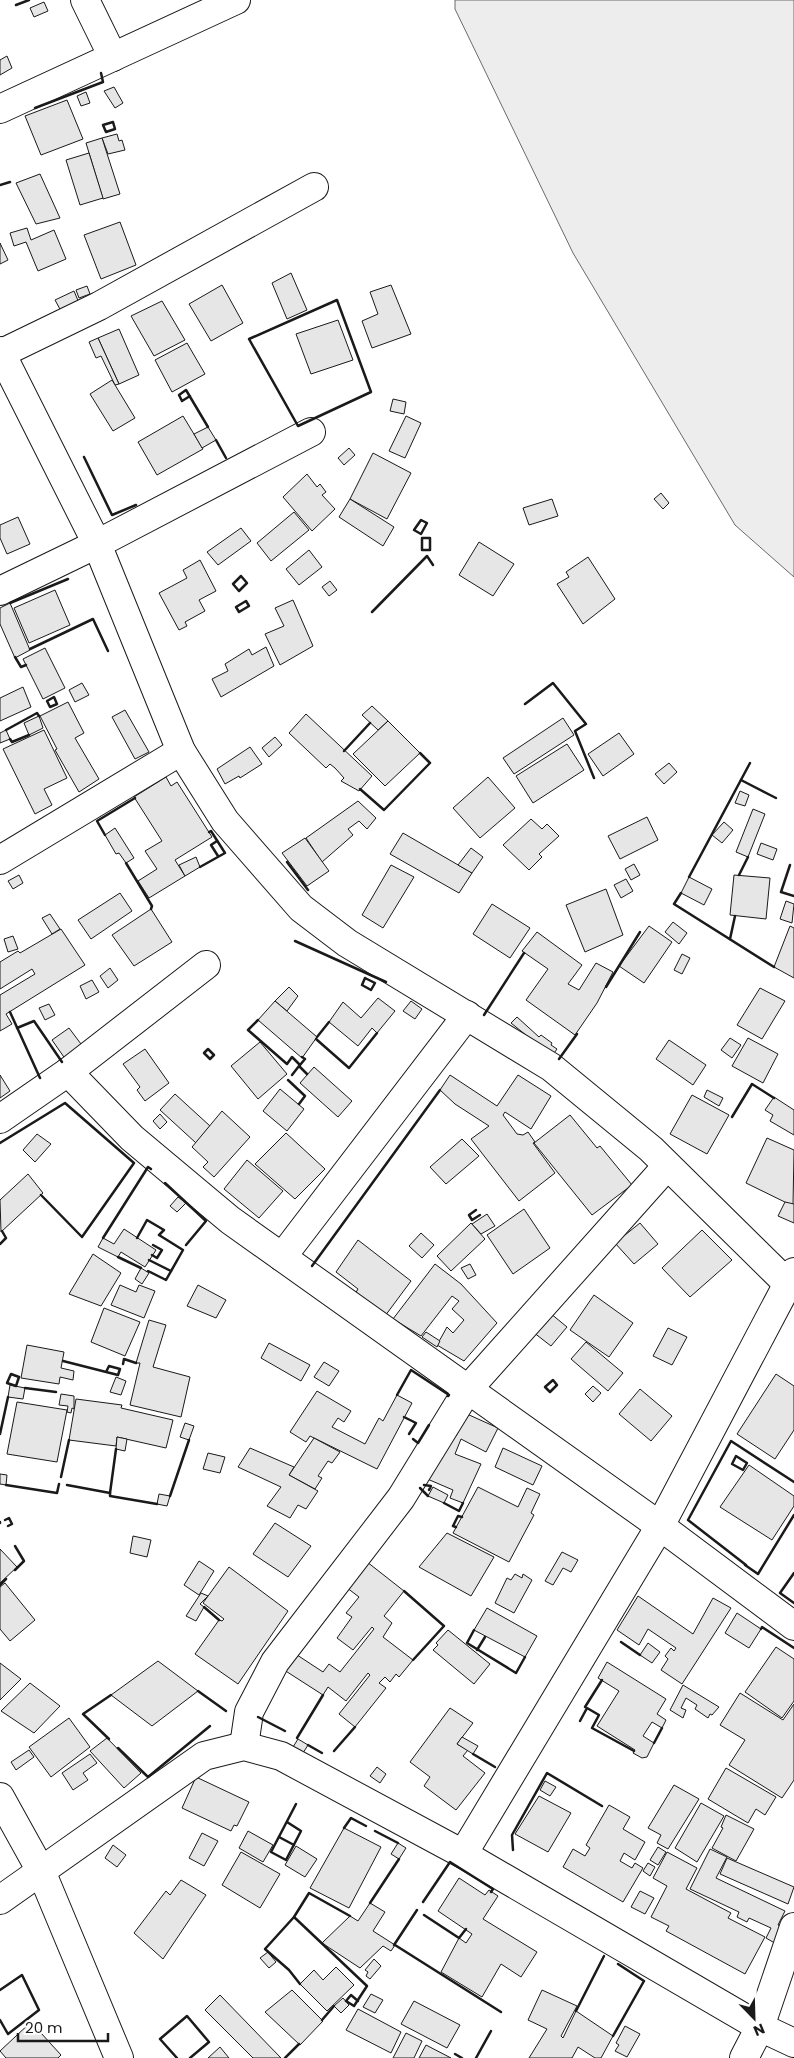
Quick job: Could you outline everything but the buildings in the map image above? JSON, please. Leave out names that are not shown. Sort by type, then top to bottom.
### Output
[{"type":"street","points":[[85,0],[113,58]]},
{"type":"street","points":[[0,109],[236,0]]},
{"type":"street","points":[[314,187],[108,302],[0,352],[97,544],[181,751],[225,821],[301,908],[347,943],[551,1067],[651,1149],[667,1166],[791,1278],[660,1526],[463,1854]]},
{"type":"street","points":[[0,591],[97,544],[311,432]]},
{"type":"street","points":[[0,860],[181,751]]},
{"type":"street","points":[[0,1119],[68,1072],[206,965]]},
{"type":"street","points":[[282,1257],[467,1015]]},
{"type":"street","points":[[68,1072],[132,1138],[230,1220],[660,1526],[794,1626]]},
{"type":"street","points":[[244,1746],[249,1712],[275,1662],[401,1498],[468,1389],[667,1166]]},
{"type":"street","points":[[0,1900],[204,1756],[244,1746],[281,1756],[463,1854],[760,2027],[794,2043]]},
{"type":"street","points":[[0,1797],[41,1870],[119,2058]]},
{"type":"street","points":[[744,2058],[760,2027],[794,1927]]},
{"type":"shaded area","points":[[455,0],[794,0],[794,577],[735,525],[573,253],[455,9]]},
{"type":"wall","points":[[16,5],[29,0]]},
{"type":"wall","points":[[35,108],[103,82],[101,73]]},
{"type":"wall","points":[[113,122],[115,129],[106,132],[103,125],[113,122]]},
{"type":"wall","points":[[0,185],[10,182]]},
{"type":"wall","points":[[337,300],[371,392],[298,426],[249,339],[337,300]]},
{"type":"wall","points":[[190,396],[182,401],[179,395],[186,390],[208,427]]},
{"type":"wall","points":[[216,440],[226,458]]},
{"type":"wall","points":[[84,457],[112,515],[136,505]]},
{"type":"wall","points":[[421,520],[427,523],[421,534],[414,530],[421,520]]},
{"type":"wall","points":[[422,538],[430,538],[430,550],[422,550],[422,538]]},
{"type":"wall","points":[[372,612],[427,556],[433,565]]},
{"type":"wall","points":[[241,576],[247,583],[239,591],[233,584],[241,576]]},
{"type":"wall","points":[[10,603],[68,579]]},
{"type":"wall","points":[[246,601],[249,606],[239,612],[236,607],[246,601]]},
{"type":"wall","points":[[30,649],[93,619],[108,651]]},
{"type":"wall","points":[[15,657],[21,667],[26,665]]},
{"type":"wall","points":[[525,704],[553,683],[586,724],[575,731],[594,778]]},
{"type":"wall","points":[[54,697],[57,704],[50,707],[47,701],[54,697]]},
{"type":"wall","points":[[6,730],[37,713],[39,716]]},
{"type":"wall","points":[[344,751],[370,723]]},
{"type":"wall","points":[[10,739],[12,742],[29,735]]},
{"type":"wall","points":[[360,789],[384,810],[430,763],[420,753]]},
{"type":"wall","points":[[689,877],[750,763]]},
{"type":"wall","points":[[741,780],[776,798]]},
{"type":"wall","points":[[105,835],[97,821],[135,798]]},
{"type":"wall","points":[[200,867],[225,853],[211,831],[209,832]]},
{"type":"wall","points":[[217,841],[211,845],[218,856]]},
{"type":"wall","points":[[739,875],[748,857]]},
{"type":"wall","points":[[287,862],[308,890]]},
{"type":"wall","points":[[126,863],[152,906],[151,909]]},
{"type":"wall","points":[[790,865],[781,892],[794,896]]},
{"type":"wall","points":[[681,893],[674,904],[774,967]]},
{"type":"wall","points":[[730,939],[735,916]]},
{"type":"wall","points":[[606,987],[640,932]]},
{"type":"wall","points":[[295,941],[386,982]]},
{"type":"wall","points":[[484,1015],[524,953]]},
{"type":"wall","points":[[365,978],[375,983],[371,990],[362,985],[365,978]]},
{"type":"wall","points":[[10,1012],[40,1078]]},
{"type":"wall","points":[[258,1020],[248,1030],[287,1064],[292,1057],[300,1065],[305,1059],[302,1057]]},
{"type":"wall","points":[[17,1028],[34,1021],[62,1062]]},
{"type":"wall","points":[[317,1037],[329,1022]]},
{"type":"wall","points":[[316,1039],[349,1068],[377,1033]]},
{"type":"wall","points":[[559,1059],[577,1034]]},
{"type":"wall","points":[[208,1049],[214,1055],[210,1059],[204,1053],[208,1049]]},
{"type":"wall","points":[[292,1075],[299,1066],[307,1074]]},
{"type":"wall","points":[[288,1080],[305,1096],[299,1104]]},
{"type":"wall","points":[[732,1117],[752,1084],[774,1098]]},
{"type":"wall","points":[[312,1266],[440,1090]]},
{"type":"wall","points":[[0,1143],[65,1103],[134,1163],[82,1237],[41,1195]]},
{"type":"wall","points":[[103,1238],[148,1167],[151,1169]]},
{"type":"wall","points":[[165,1183],[206,1221],[186,1245]]},
{"type":"wall","points":[[476,1210],[469,1215],[472,1220],[480,1215]]},
{"type":"wall","points":[[137,1238],[147,1220],[164,1230],[159,1235],[183,1250],[166,1280],[148,1271]]},
{"type":"wall","points":[[0,1244],[6,1238],[2,1231]]},
{"type":"wall","points":[[152,1255],[157,1258],[162,1250],[153,1245]]},
{"type":"wall","points":[[118,1257],[141,1268]]},
{"type":"wall","points":[[149,1260],[171,1271]]},
{"type":"wall","points":[[123,1364],[124,1359],[136,1363]]},
{"type":"wall","points":[[63,1361],[118,1375],[120,1369],[109,1366],[106,1372]]},
{"type":"wall","points":[[397,1395],[411,1370],[448,1396]]},
{"type":"wall","points":[[11,1374],[19,1377],[16,1386],[7,1383],[11,1374]]},
{"type":"wall","points":[[553,1380],[557,1385],[550,1392],[545,1387],[553,1380]]},
{"type":"wall","points":[[25,1388],[56,1392]]},
{"type":"wall","points":[[0,1434],[8,1397]]},
{"type":"wall","points":[[404,1417],[416,1423],[409,1434]]},
{"type":"wall","points":[[413,1439],[418,1443],[429,1425]]},
{"type":"wall","points":[[61,1477],[69,1440]]},
{"type":"wall","points":[[170,1496],[189,1440]]},
{"type":"wall","points":[[746,1565],[688,1520],[731,1441],[794,1482]]},
{"type":"wall","points":[[110,1493],[116,1449]]},
{"type":"wall","points":[[736,1456],[747,1463],[743,1470],[732,1464],[736,1456]]},
{"type":"wall","points":[[6,1485],[57,1493],[59,1484]]},
{"type":"wall","points":[[67,1485],[110,1493],[110,1496],[157,1504]]},
{"type":"wall","points":[[424,1485],[431,1486],[429,1490]]},
{"type":"wall","points":[[420,1488],[428,1496]]},
{"type":"wall","points":[[444,1503],[459,1511],[463,1503]]},
{"type":"wall","points":[[745,1565],[758,1574],[794,1515]]},
{"type":"wall","points":[[456,1527],[453,1526],[458,1516],[462,1517]]},
{"type":"wall","points":[[5,1520],[9,1518],[12,1524],[8,1526]]},
{"type":"wall","points":[[15,1546],[24,1561],[15,1570]]},
{"type":"wall","points":[[794,1573],[780,1593],[794,1603]]},
{"type":"wall","points":[[0,1585],[6,1579]]},
{"type":"wall","points":[[404,1591],[444,1626],[413,1660]]},
{"type":"wall","points":[[204,1607],[219,1620]]},
{"type":"wall","points":[[761,1629],[762,1627],[794,1648]]},
{"type":"wall","points":[[474,1630],[467,1643],[516,1673],[525,1657]]},
{"type":"wall","points":[[477,1650],[485,1637]]},
{"type":"wall","points":[[621,1642],[640,1655]]},
{"type":"wall","points":[[585,1707],[602,1680]]},
{"type":"wall","points":[[198,1691],[226,1711]]},
{"type":"wall","points":[[109,1739],[83,1714],[111,1695]]},
{"type":"wall","points":[[297,1738],[323,1695]]},
{"type":"wall","points":[[580,1721],[587,1708],[599,1715],[592,1728],[634,1751]]},
{"type":"wall","points":[[258,1717],[285,1731]]},
{"type":"wall","points":[[118,1748],[148,1777],[210,1726]]},
{"type":"wall","points":[[334,1751],[355,1727]]},
{"type":"wall","points":[[654,1743],[662,1728]]},
{"type":"wall","points":[[308,1745],[322,1753]]},
{"type":"wall","points":[[473,1754],[495,1767]]},
{"type":"wall","points":[[513,1850],[512,1835],[547,1773],[602,1806]]},
{"type":"wall","points":[[287,1822],[301,1831],[286,1860],[271,1852],[296,1804]]},
{"type":"wall","points":[[344,1828],[351,1818],[366,1826]]},
{"type":"wall","points":[[375,1831],[398,1843]]},
{"type":"wall","points":[[279,1837],[294,1845]]},
{"type":"wall","points":[[370,1903],[399,1859]]},
{"type":"wall","points":[[423,1902],[450,1862],[493,1889],[491,1892]]},
{"type":"wall","points":[[300,1984],[289,1970],[265,1949],[294,1917],[309,1893],[350,1916]]},
{"type":"wall","points":[[394,1945],[417,1910]]},
{"type":"wall","points":[[424,1915],[459,1938],[466,1929]]},
{"type":"wall","points":[[294,1917],[367,1986],[354,2006],[346,2001],[351,1995],[358,2001]]},
{"type":"wall","points":[[395,1945],[501,2012]]},
{"type":"wall","points":[[576,2011],[604,1956]]},
{"type":"wall","points":[[613,2036],[644,1981],[618,1964]]},
{"type":"wall","points":[[0,1990],[22,1975],[39,2010],[8,2034],[0,2020]]},
{"type":"wall","points":[[322,2020],[334,2006]]},
{"type":"wall","points":[[177,2058],[160,2039],[187,2016],[209,2042],[190,2058]]},
{"type":"wall","points":[[476,2058],[491,2031]]},
{"type":"wall","points":[[285,2058],[299,2044]]},
{"type":"wall","points":[[455,2054],[462,2058]]}]
